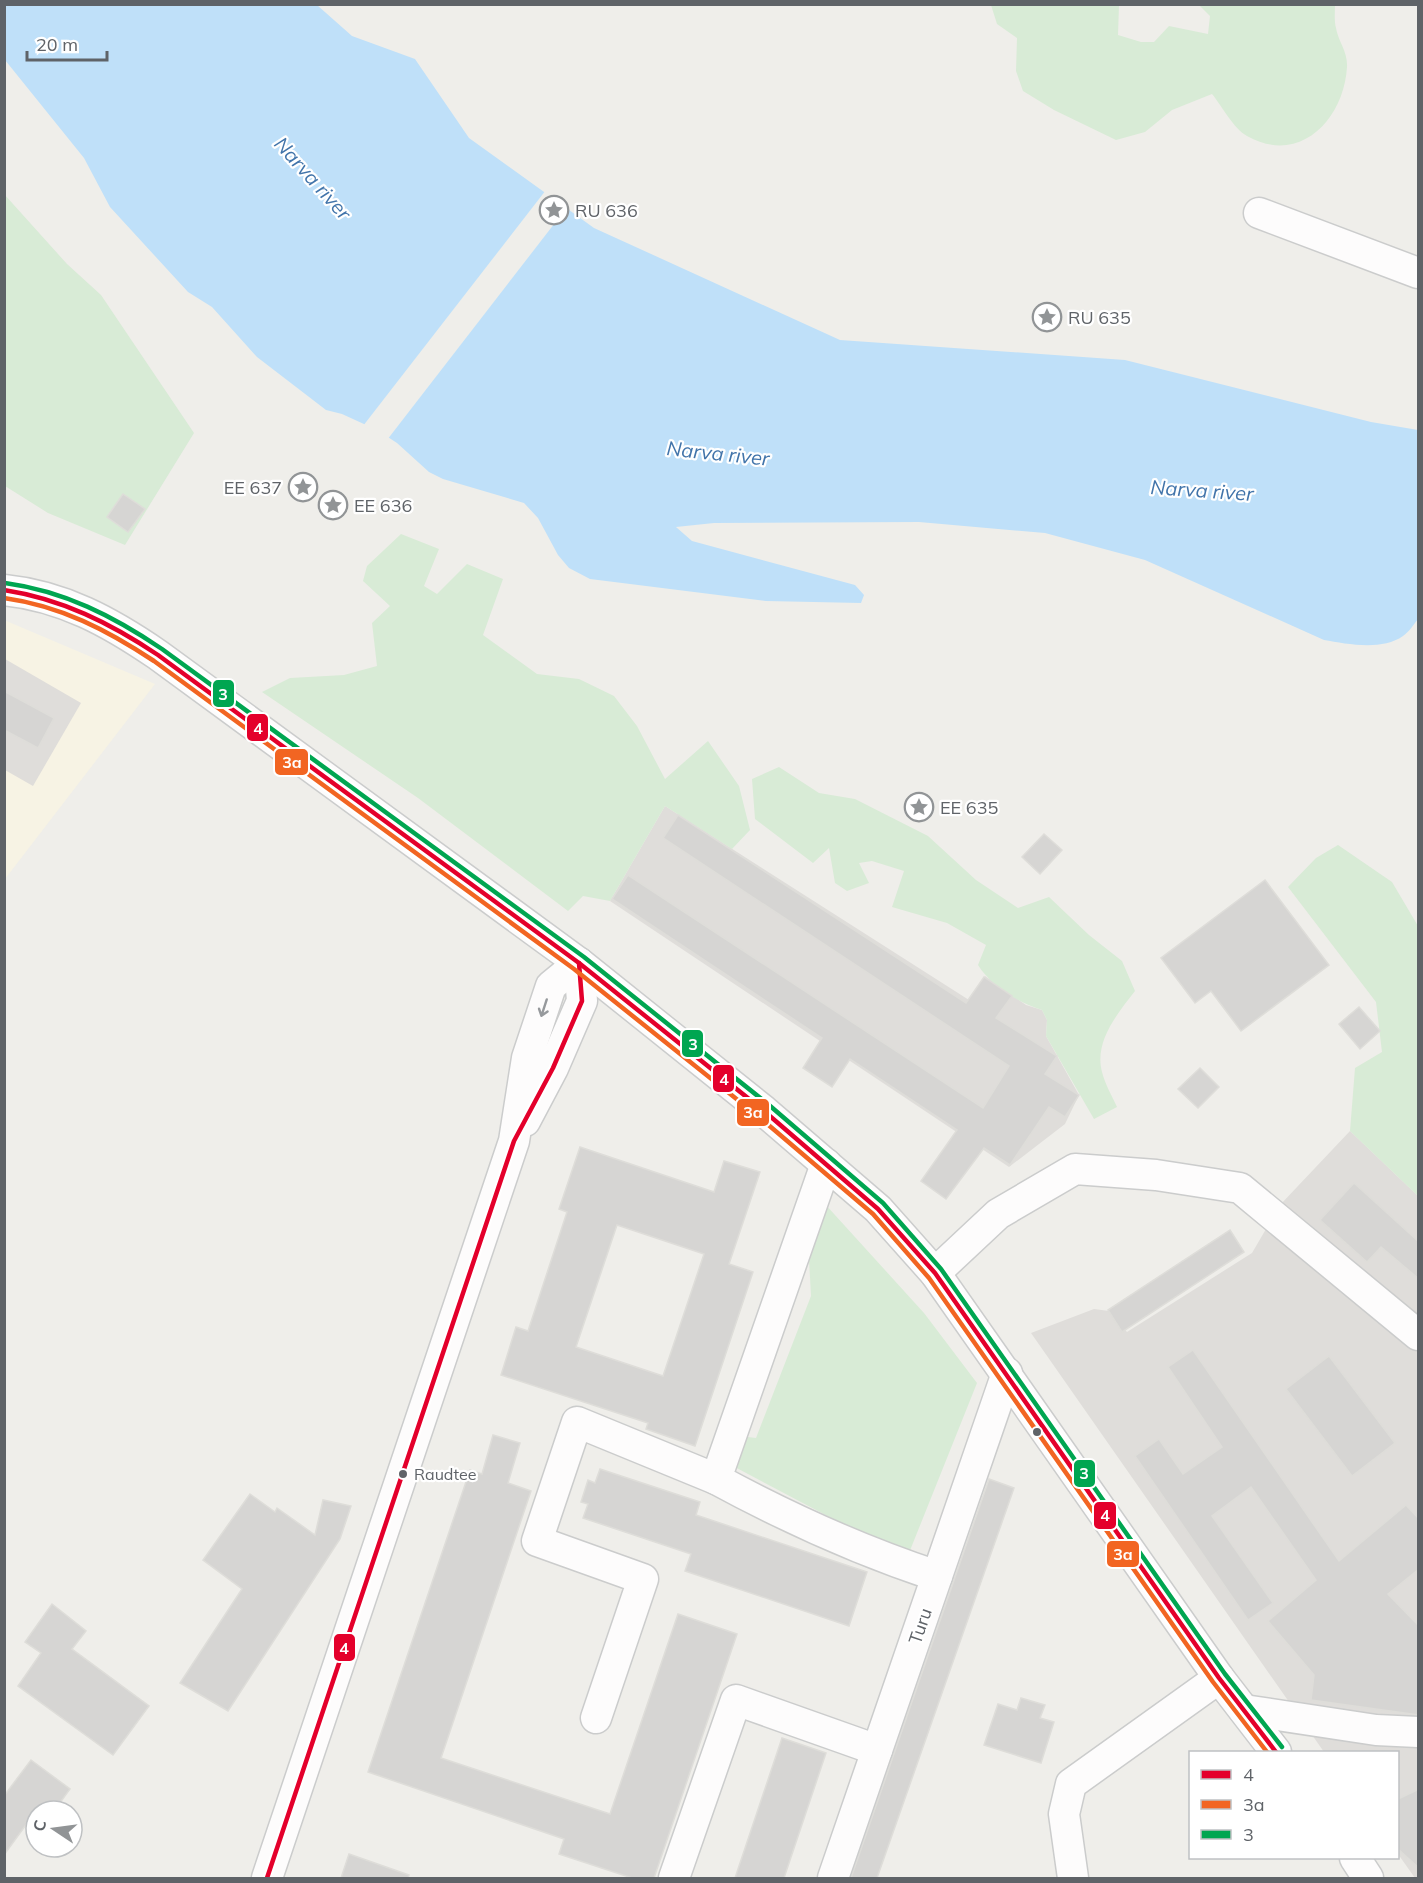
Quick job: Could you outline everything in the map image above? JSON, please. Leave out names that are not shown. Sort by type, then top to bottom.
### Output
[{"type":"street","points":[[1259,213],[1419,273]]},
{"type":"street","points":[[4,590],[62,602],[92,614],[122,630],[579,963],[764,1111],[878,1209],[935,1273],[1219,1678],[1275,1751]]},
{"type":"street","points":[[267,1878],[514,1141],[527,1058],[551,986],[579,963]]},
{"type":"street","points":[[716,1479],[826,1164]]},
{"type":"street","points":[[935,1273],[998,1215],[1075,1169],[1156,1175],[1240,1188],[1419,1335]]},
{"type":"street","name":"Turu","points":[[833,1878],[1007,1373]]},
{"type":"street","points":[[596,1718],[643,1579],[537,1541],[577,1422],[716,1479],[756,1501],[886,1559],[937,1576]]},
{"type":"street","points":[[1073,1878],[1064,1814],[1071,1784],[1219,1678]]},
{"type":"street","points":[[674,1878],[736,1700],[877,1750]]},
{"type":"street","points":[[1244,1710],[1376,1730],[1419,1732]]},
{"type":"street","points":[[1356,1859],[1368,1878]]},
{"type":"shaded area","points":[[4,620],[155,684],[5,879]]},
{"type":"shaded area","points":[[5,659],[81,703],[33,786],[5,770]]},
{"type":"shaded area","points":[[665,806],[969,1000],[985,976],[1026,1005],[1042,1010],[1047,1020],[1046,1036],[1079,1095],[1065,1124],[1009,1167],[610,901]]},
{"type":"shaded area","points":[[1350,1131],[1418,1196],[1418,1878],[1415,1878],[1399,1855],[1399,1751],[1323,1751],[1031,1333],[1094,1309],[1109,1311],[1127,1332],[1252,1253],[1280,1205]]},
{"type":"green space","points":[[991,5],[1119,5],[1118,35],[1141,42],[1154,42],[1169,26],[1208,34],[1210,16],[1199,5],[1335,5],[1336,28],[1347,62],[1344,86],[1338,104],[1328,120],[1316,132],[1301,141],[1285,145],[1266,144],[1247,136],[1232,122],[1212,94],[1172,110],[1145,132],[1116,140],[1054,110],[1023,91],[1016,71],[1017,38],[997,24]]},
{"type":"green space","points":[[4,194],[67,264],[101,295],[194,433],[125,545],[48,513],[5,486]]},
{"type":"green space","points":[[401,534],[439,549],[424,586],[437,594],[467,564],[503,579],[483,635],[537,674],[579,679],[614,696],[637,726],[665,779],[708,741],[739,786],[750,830],[732,849],[665,806],[610,901],[583,896],[568,911],[418,798],[262,692],[290,678],[344,675],[377,666],[372,623],[390,606],[363,581],[367,566]]},
{"type":"green space","points":[[779,767],[819,793],[855,799],[928,836],[976,880],[1018,908],[1049,897],[1089,935],[1122,961],[1135,991],[1121,1009],[1104,1039],[1100,1061],[1105,1081],[1117,1107],[1094,1119],[1046,1036],[1047,1020],[1042,1010],[1006,993],[990,980],[978,965],[986,945],[947,923],[892,907],[904,871],[872,861],[859,863],[869,883],[847,891],[835,883],[829,848],[813,863],[755,819],[752,779]]},
{"type":"green space","points":[[1338,845],[1392,882],[1418,926],[1418,1196],[1350,1131],[1355,1068],[1382,1052],[1376,1002],[1288,887],[1316,858]]},
{"type":"green space","points":[[825,1204],[924,1313],[977,1383],[907,1558],[731,1465],[739,1436],[756,1438],[811,1296],[809,1259]]},
{"type":"water","name":"Narva river","points":[[4,5],[317,5],[352,36],[415,59],[469,138],[594,228],[840,340],[1125,360],[1371,422],[1418,430],[1418,619],[1403,636],[1385,644],[1364,645],[1324,640],[1145,560],[1045,533],[919,522],[714,523],[676,527],[692,541],[855,585],[864,595],[861,603],[766,601],[590,579],[569,568],[558,555],[538,518],[524,503],[443,479],[429,472],[397,443],[377,430],[342,414],[326,410],[257,357],[212,307],[188,292],[110,207],[84,158],[5,60]]},
{"type":"pier","points":[[546,190],[568,206],[387,440],[363,426]]},
{"type":"building","points":[[123,494],[145,509],[128,532],[107,517]]},
{"type":"building","points":[[4,691],[54,718],[38,748],[4,730]]},
{"type":"building","points":[[678,815],[966,1003],[984,977],[1012,996],[996,1018],[1057,1056],[1045,1074],[1079,1095],[1065,1117],[1049,1107],[1010,1165],[984,1148],[946,1199],[921,1181],[957,1130],[850,1059],[832,1087],[803,1068],[822,1038],[612,899],[628,875],[983,1108],[1009,1066],[663,838]]},
{"type":"building","points":[[1044,834],[1062,850],[1040,874],[1022,857]]},
{"type":"building","points":[[1265,880],[1329,965],[1241,1031],[1211,991],[1195,1003],[1161,958]]},
{"type":"building","points":[[1359,1007],[1380,1031],[1360,1049],[1339,1024]]},
{"type":"building","points":[[1200,1068],[1219,1087],[1198,1108],[1178,1089]]},
{"type":"building","points":[[580,1147],[714,1192],[724,1161],[760,1172],[729,1264],[753,1272],[695,1446],[646,1429],[648,1423],[501,1375],[516,1327],[528,1331],[567,1212],[559,1209]],"holes":[[[617,1225],[704,1254],[663,1376],[576,1347]]]},
{"type":"building","points":[[1354,1183],[1419,1242],[1419,1279],[1381,1247],[1367,1262],[1320,1220]]},
{"type":"building","points":[[1230,1230],[1244,1252],[1122,1332],[1108,1310]]},
{"type":"building","points":[[1193,1350],[1339,1561],[1406,1505],[1419,1519],[1419,1569],[1388,1594],[1419,1626],[1419,1715],[1311,1700],[1314,1675],[1268,1621],[1316,1580],[1251,1487],[1212,1516],[1273,1603],[1248,1620],[1135,1456],[1159,1439],[1183,1474],[1222,1447],[1168,1367]]},
{"type":"building","points":[[1329,1356],[1395,1443],[1352,1476],[1286,1389]]},
{"type":"building","points":[[493,1435],[520,1443],[508,1483],[531,1491],[441,1758],[610,1814],[678,1614],[737,1634],[654,1878],[632,1878],[559,1854],[564,1839],[368,1772],[470,1470],[482,1474]]},
{"type":"building","points":[[600,1469],[700,1502],[696,1515],[867,1572],[849,1626],[685,1571],[691,1554],[583,1518],[588,1504],[581,1502],[588,1480],[595,1483]]},
{"type":"building","points":[[989,1479],[1014,1488],[877,1878],[851,1878]]},
{"type":"building","points":[[250,1494],[275,1512],[277,1508],[315,1535],[323,1500],[351,1506],[340,1539],[228,1711],[180,1683],[242,1589],[203,1560]]},
{"type":"building","points":[[52,1604],[86,1631],[72,1649],[149,1706],[113,1755],[18,1686],[41,1653],[25,1642]]},
{"type":"building","points":[[1021,1698],[1045,1705],[1040,1718],[1054,1722],[1041,1763],[984,1745],[998,1704],[1017,1710]]},
{"type":"building","points":[[782,1738],[826,1753],[784,1878],[735,1878]]},
{"type":"building","points":[[31,1760],[70,1789],[63,1799],[24,1799],[24,1828],[4,1855],[4,1796]]},
{"type":"building","points":[[1419,1789],[1419,1868],[1399,1850],[1399,1799]]},
{"type":"building","points":[[349,1854],[409,1875],[408,1878],[341,1878]]},
{"type":"transit line","name":"3","points":[[5,583],[48,592],[68,599],[125,626],[162,649],[584,957],[769,1105],[883,1203],[941,1269],[1225,1674],[1282,1747]]},
{"type":"transit line","name":"4","points":[[4,590],[46,599],[85,614],[158,655],[579,963],[764,1111],[878,1209],[935,1273],[1219,1678],[1275,1751]]},
{"type":"transit line","name":"3a","points":[[4,598],[64,613],[119,639],[154,661],[574,969],[759,1117],[873,1214],[929,1278],[1213,1682],[1266,1751]]},
{"type":"transit line","name":"4","points":[[267,1878],[514,1141],[553,1068],[582,1001],[579,963]]},
{"type":"place","name":"RU 636","points":[[554,210]]},
{"type":"place","name":"RU 635","points":[[1047,317]]},
{"type":"place","name":"EE 637","points":[[303,487]]},
{"type":"place","name":"EE 636","points":[[333,505]]},
{"type":"place","name":"EE 635","points":[[919,807]]},
{"type":"place","name":"Raudtee","points":[[403,1474]]}]
